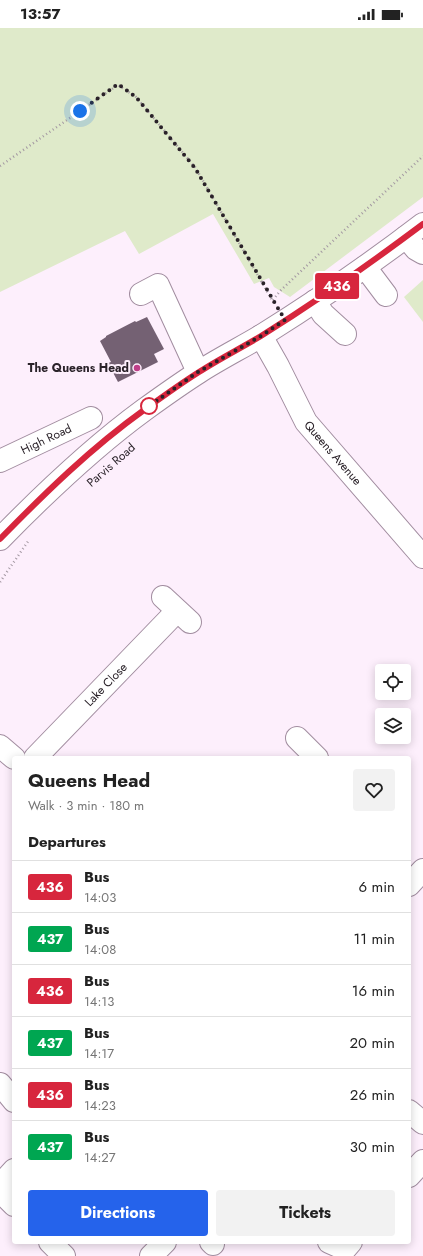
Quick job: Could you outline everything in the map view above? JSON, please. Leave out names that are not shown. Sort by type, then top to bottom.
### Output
[{"type":"street","name":"Parvis Road","points":[[0,539],[83,458],[143,410],[198,372],[261,336],[314,301],[365,267],[423,224]]},
{"type":"street","points":[[406,237],[416,249],[423,253]]},
{"type":"street","points":[[365,267],[386,295]]},
{"type":"street","points":[[141,294],[158,285],[198,372]]},
{"type":"street","points":[[314,301],[323,314],[345,334]]},
{"type":"street","name":"Queens Avenue","points":[[261,336],[306,422],[423,556]]},
{"type":"street","name":"High Road","points":[[0,461],[92,418]]},
{"type":"street","name":"Lake Close","points":[[37,756],[176,610]]},
{"type":"street","points":[[297,738],[315,756]]},
{"type":"street","points":[[0,746],[12,756]]},
{"type":"street","points":[[411,883],[423,870]]},
{"type":"street","points":[[0,1084],[12,1099]]},
{"type":"street","points":[[411,1113],[423,1123]]},
{"type":"street","points":[[411,1174],[423,1161]]},
{"type":"street","points":[[0,1185],[12,1172]]},
{"type":"street","points":[[0,1191],[12,1203]]},
{"type":"street","points":[[52,1244],[64,1256]]},
{"type":"street","points":[[151,1256],[163,1244]]},
{"type":"path","points":[[0,166],[118,84],[136,97],[195,168],[285,320]]},
{"type":"path","points":[[273,300],[280,291],[423,156]]},
{"type":"path","points":[[0,582],[33,535]]},
{"type":"green space","points":[[0,28],[423,28],[423,197],[290,297],[274,287],[269,278],[254,284],[213,214],[139,254],[125,231],[0,292]]},
{"type":"green space","points":[[423,280],[423,322],[404,297]]},
{"type":"building","points":[[147,317],[164,349],[154,354],[158,362],[118,382],[108,363],[111,362],[100,341],[106,336],[135,321],[136,322]]},
{"type":"bus line","name":"436","points":[[0,539],[83,458],[143,410],[198,372],[261,336],[307,306],[355,274],[423,224]]},
{"type":"place","name":"The Queens Head","points":[[137,368]]},
{"type":"route","points":[[80,111],[118,84],[136,97],[195,168],[285,320],[261,336],[198,372],[149,406]]}]
